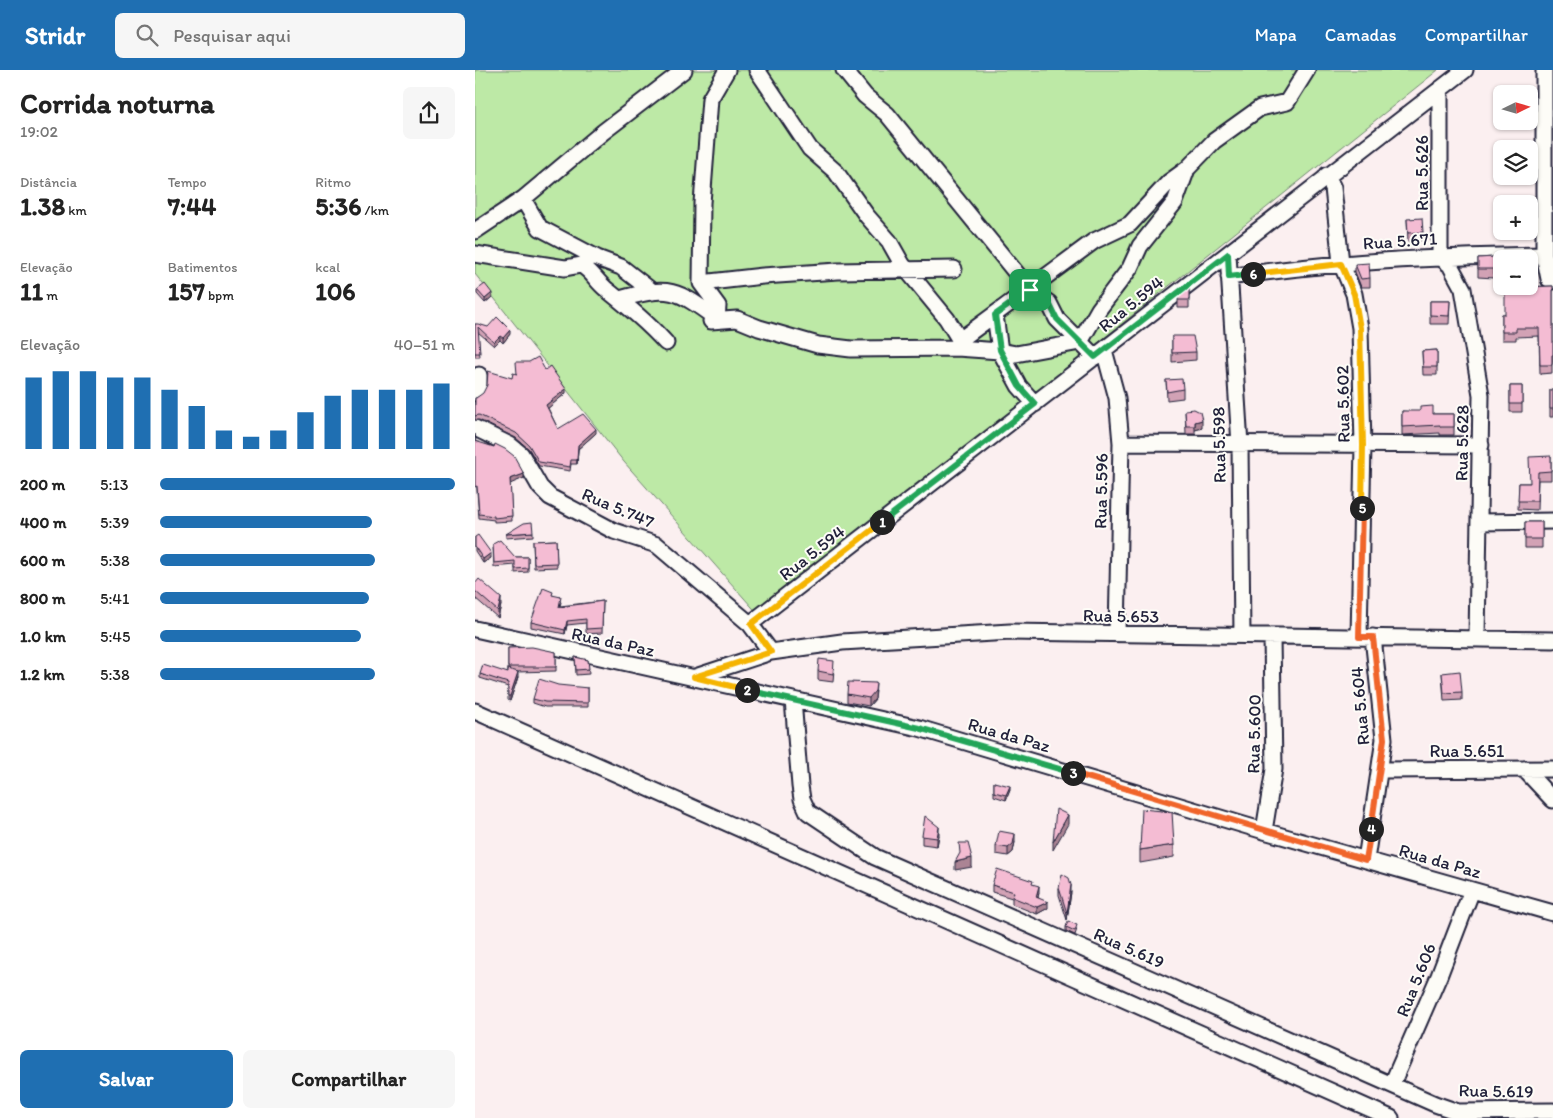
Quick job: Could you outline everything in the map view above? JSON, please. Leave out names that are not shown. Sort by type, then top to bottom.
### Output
[{"type":"street","points":[[475,232],[523,199],[603,132],[684,70]]},
{"type":"street","points":[[714,320],[718,306],[701,283],[702,203],[710,99],[727,70]]},
{"type":"street","points":[[757,70],[811,148],[836,172],[867,216],[889,241],[907,269],[947,319],[959,345]]},
{"type":"street","points":[[844,70],[865,96],[887,114],[1030,290],[1049,303],[1057,319],[1079,342],[1100,353]]},
{"type":"street","points":[[959,345],[964,337],[1094,241],[1130,224],[1169,182],[1187,169],[1214,141],[1260,108],[1287,102],[1307,70]]},
{"type":"street","name":"Rua 5.594","points":[[751,624],[1228,254],[1446,80],[1465,70]]},
{"type":"street","points":[[1544,70],[1548,99],[1544,256],[1546,274],[1553,281]]},
{"type":"street","name":"Rua 5.626","points":[[1440,257],[1446,80]]},
{"type":"street","points":[[620,299],[653,292],[671,291],[692,301],[714,320],[737,319],[759,328],[818,345],[851,349],[959,345],[1016,354],[1079,342],[1099,308],[1130,268],[1140,246],[1175,202],[1187,169]]},
{"type":"street","name":"Rua 5.602","points":[[1327,175],[1333,188],[1341,264],[1354,294],[1360,328],[1366,637]]},
{"type":"street","points":[[523,199],[540,228],[597,258],[621,267],[653,292]]},
{"type":"street","points":[[475,254],[565,268],[581,265],[591,271],[604,288],[640,315],[665,342]]},
{"type":"street","name":"Rua 5.598","points":[[1228,254],[1240,445],[1242,635]]},
{"type":"street","name":"Rua 5.671","points":[[1229,277],[1341,264],[1440,257],[1544,256]]},
{"type":"street","name":"Rua 5.628","points":[[1440,257],[1450,265],[1457,275],[1466,301],[1481,396],[1477,638]]},
{"type":"street","points":[[701,283],[763,276],[907,269],[955,269]]},
{"type":"street","points":[[995,315],[1000,350],[1019,386],[1035,404]]},
{"type":"street","name":"Rua 5.596","points":[[1100,353],[1117,398],[1121,443],[1117,634]]},
{"type":"street","points":[[475,393],[479,385],[479,375]]},
{"type":"street","name":"Rua 5.747","points":[[475,428],[510,444],[521,454],[540,487],[550,496],[614,531],[657,545],[751,624],[771,652]]},
{"type":"street","points":[[1121,443],[1481,445]]},
{"type":"street","points":[[1479,522],[1553,521]]},
{"type":"street","name":"Rua da Paz","points":[[475,629],[619,663],[694,677],[919,728],[1264,831],[1553,913]]},
{"type":"street","name":"Rua 5.653","points":[[694,677],[771,652],[843,642],[1009,632],[1553,640]]},
{"type":"street","name":"Rua 5.600","points":[[1264,831],[1274,769],[1275,732],[1271,637]]},
{"type":"street","name":"Rua 5.604","points":[[1366,637],[1384,739],[1381,770],[1366,860]]},
{"type":"street","name":"Rua 5.619","points":[[793,700],[800,786],[802,799],[808,812],[875,857],[1435,1104],[1458,1112],[1553,1111]]},
{"type":"street","points":[[475,711],[1391,1118]]},
{"type":"street","name":"Rua 5.651","points":[[1381,770],[1553,768]]},
{"type":"street","points":[[1524,769],[1553,800]]},
{"type":"street","name":"Rua 5.606","points":[[1392,1084],[1439,976],[1472,890]]},
{"type":"green space","points":[[475,70],[1438,70],[759,615],[624,462],[475,274]]},
{"type":"building","points":[[1422,218],[1423,232],[1408,233],[1407,219]]},
{"type":"building","points":[[1493,257],[1493,269],[1478,269],[1478,258]]},
{"type":"building","points":[[1369,263],[1370,278],[1361,279],[1355,264]]},
{"type":"building","points":[[485,284],[492,293],[485,299],[477,290]]},
{"type":"building","points":[[1538,286],[1553,286],[1552,365],[1540,365],[1539,328],[1516,328],[1516,332],[1502,332],[1502,314],[1505,314],[1505,295],[1538,295]]},
{"type":"building","points":[[1189,287],[1189,300],[1178,300],[1178,296]]},
{"type":"building","points":[[1430,301],[1450,301],[1449,316],[1430,315]]},
{"type":"building","points":[[497,317],[510,330],[503,338],[500,336],[494,342],[478,327],[480,353],[475,353],[475,324],[488,327]]},
{"type":"building","points":[[1172,336],[1193,336],[1196,352],[1172,353]]},
{"type":"building","points":[[1437,350],[1437,367],[1423,367],[1422,351]]},
{"type":"building","points":[[538,357],[545,370],[550,366],[566,389],[546,405],[558,429],[583,414],[596,429],[578,445],[577,460],[571,460],[570,467],[539,462],[529,445],[516,433],[479,415],[475,416],[475,398],[483,393],[487,385],[488,371],[512,378],[513,373],[517,374],[516,362],[529,362]]},
{"type":"building","points":[[1182,379],[1183,389],[1167,392],[1166,380]]},
{"type":"building","points":[[1510,386],[1522,386],[1522,404],[1510,404]]},
{"type":"building","points":[[1550,390],[1553,390],[1553,409],[1550,409]]},
{"type":"building","points":[[1433,406],[1433,414],[1454,414],[1454,427],[1440,427],[1440,425],[1402,427],[1402,411],[1420,411],[1420,407]]},
{"type":"building","points":[[1194,409],[1200,412],[1202,420],[1195,422],[1195,426],[1186,426],[1185,410]]},
{"type":"building","points":[[475,441],[494,447],[495,444],[505,449],[514,456],[524,474],[510,479],[512,516],[494,518],[494,516],[479,514],[477,486],[475,487]]},
{"type":"building","points":[[1551,456],[1551,471],[1538,472],[1537,501],[1518,501],[1519,483],[1530,483],[1529,457]]},
{"type":"building","points":[[532,522],[533,532],[506,534],[524,523]]},
{"type":"building","points":[[1525,522],[1542,522],[1542,539],[1525,539]]},
{"type":"building","points":[[478,535],[491,553],[483,559],[475,547],[475,537]]},
{"type":"building","points":[[500,540],[515,557],[528,557],[528,568],[515,569],[515,561],[494,563],[493,544]]},
{"type":"building","points":[[556,540],[557,563],[534,564],[533,541]]},
{"type":"building","points":[[479,579],[501,598],[498,611],[475,591],[475,584]]},
{"type":"building","points":[[543,588],[553,592],[552,595],[561,597],[559,607],[603,601],[602,628],[586,629],[586,619],[567,621],[565,630],[531,622]]},
{"type":"building","points":[[532,647],[556,652],[556,667],[508,667],[508,648]]},
{"type":"building","points":[[575,657],[588,660],[589,669],[576,670]]},
{"type":"building","points":[[819,659],[834,661],[833,674],[818,671]]},
{"type":"building","points":[[483,665],[508,673],[508,669],[518,672],[510,696],[508,696],[508,683],[480,674]]},
{"type":"building","points":[[1460,671],[1462,692],[1444,693],[1442,673]]},
{"type":"building","points":[[539,679],[558,685],[588,688],[588,703],[545,702],[533,699]]},
{"type":"building","points":[[848,682],[876,683],[875,691],[869,698],[847,694]]},
{"type":"building","points":[[994,782],[1010,786],[1006,795],[994,792]]},
{"type":"building","points":[[1056,809],[1068,815],[1053,842]]},
{"type":"building","points":[[1142,809],[1172,812],[1174,845],[1140,850]]},
{"type":"building","points":[[925,816],[939,827],[937,838],[922,836]]},
{"type":"building","points":[[999,831],[1015,834],[1013,844],[1008,848],[996,846]]},
{"type":"building","points":[[959,843],[968,843],[972,858],[955,862],[960,853]]},
{"type":"building","points":[[997,869],[1033,881],[1032,884],[1039,886],[1036,897],[1048,902],[1037,907],[1012,897],[1014,892],[992,885]]},
{"type":"building","points":[[1062,874],[1069,878],[1071,885],[1067,913],[1059,888]]},
{"type":"building","points":[[1068,921],[1077,925],[1075,931],[1066,927]]},
{"type":"route","points":[[1228,254],[1229,277],[1283,269],[1341,264],[1354,294],[1360,328],[1363,445],[1359,637],[1373,637],[1384,739],[1381,770],[1366,860],[919,728],[694,677],[771,652],[751,624],[1035,404],[1019,386],[1000,350],[995,315],[1030,290],[1049,303],[1057,319],[1095,357],[1228,254]]}]
